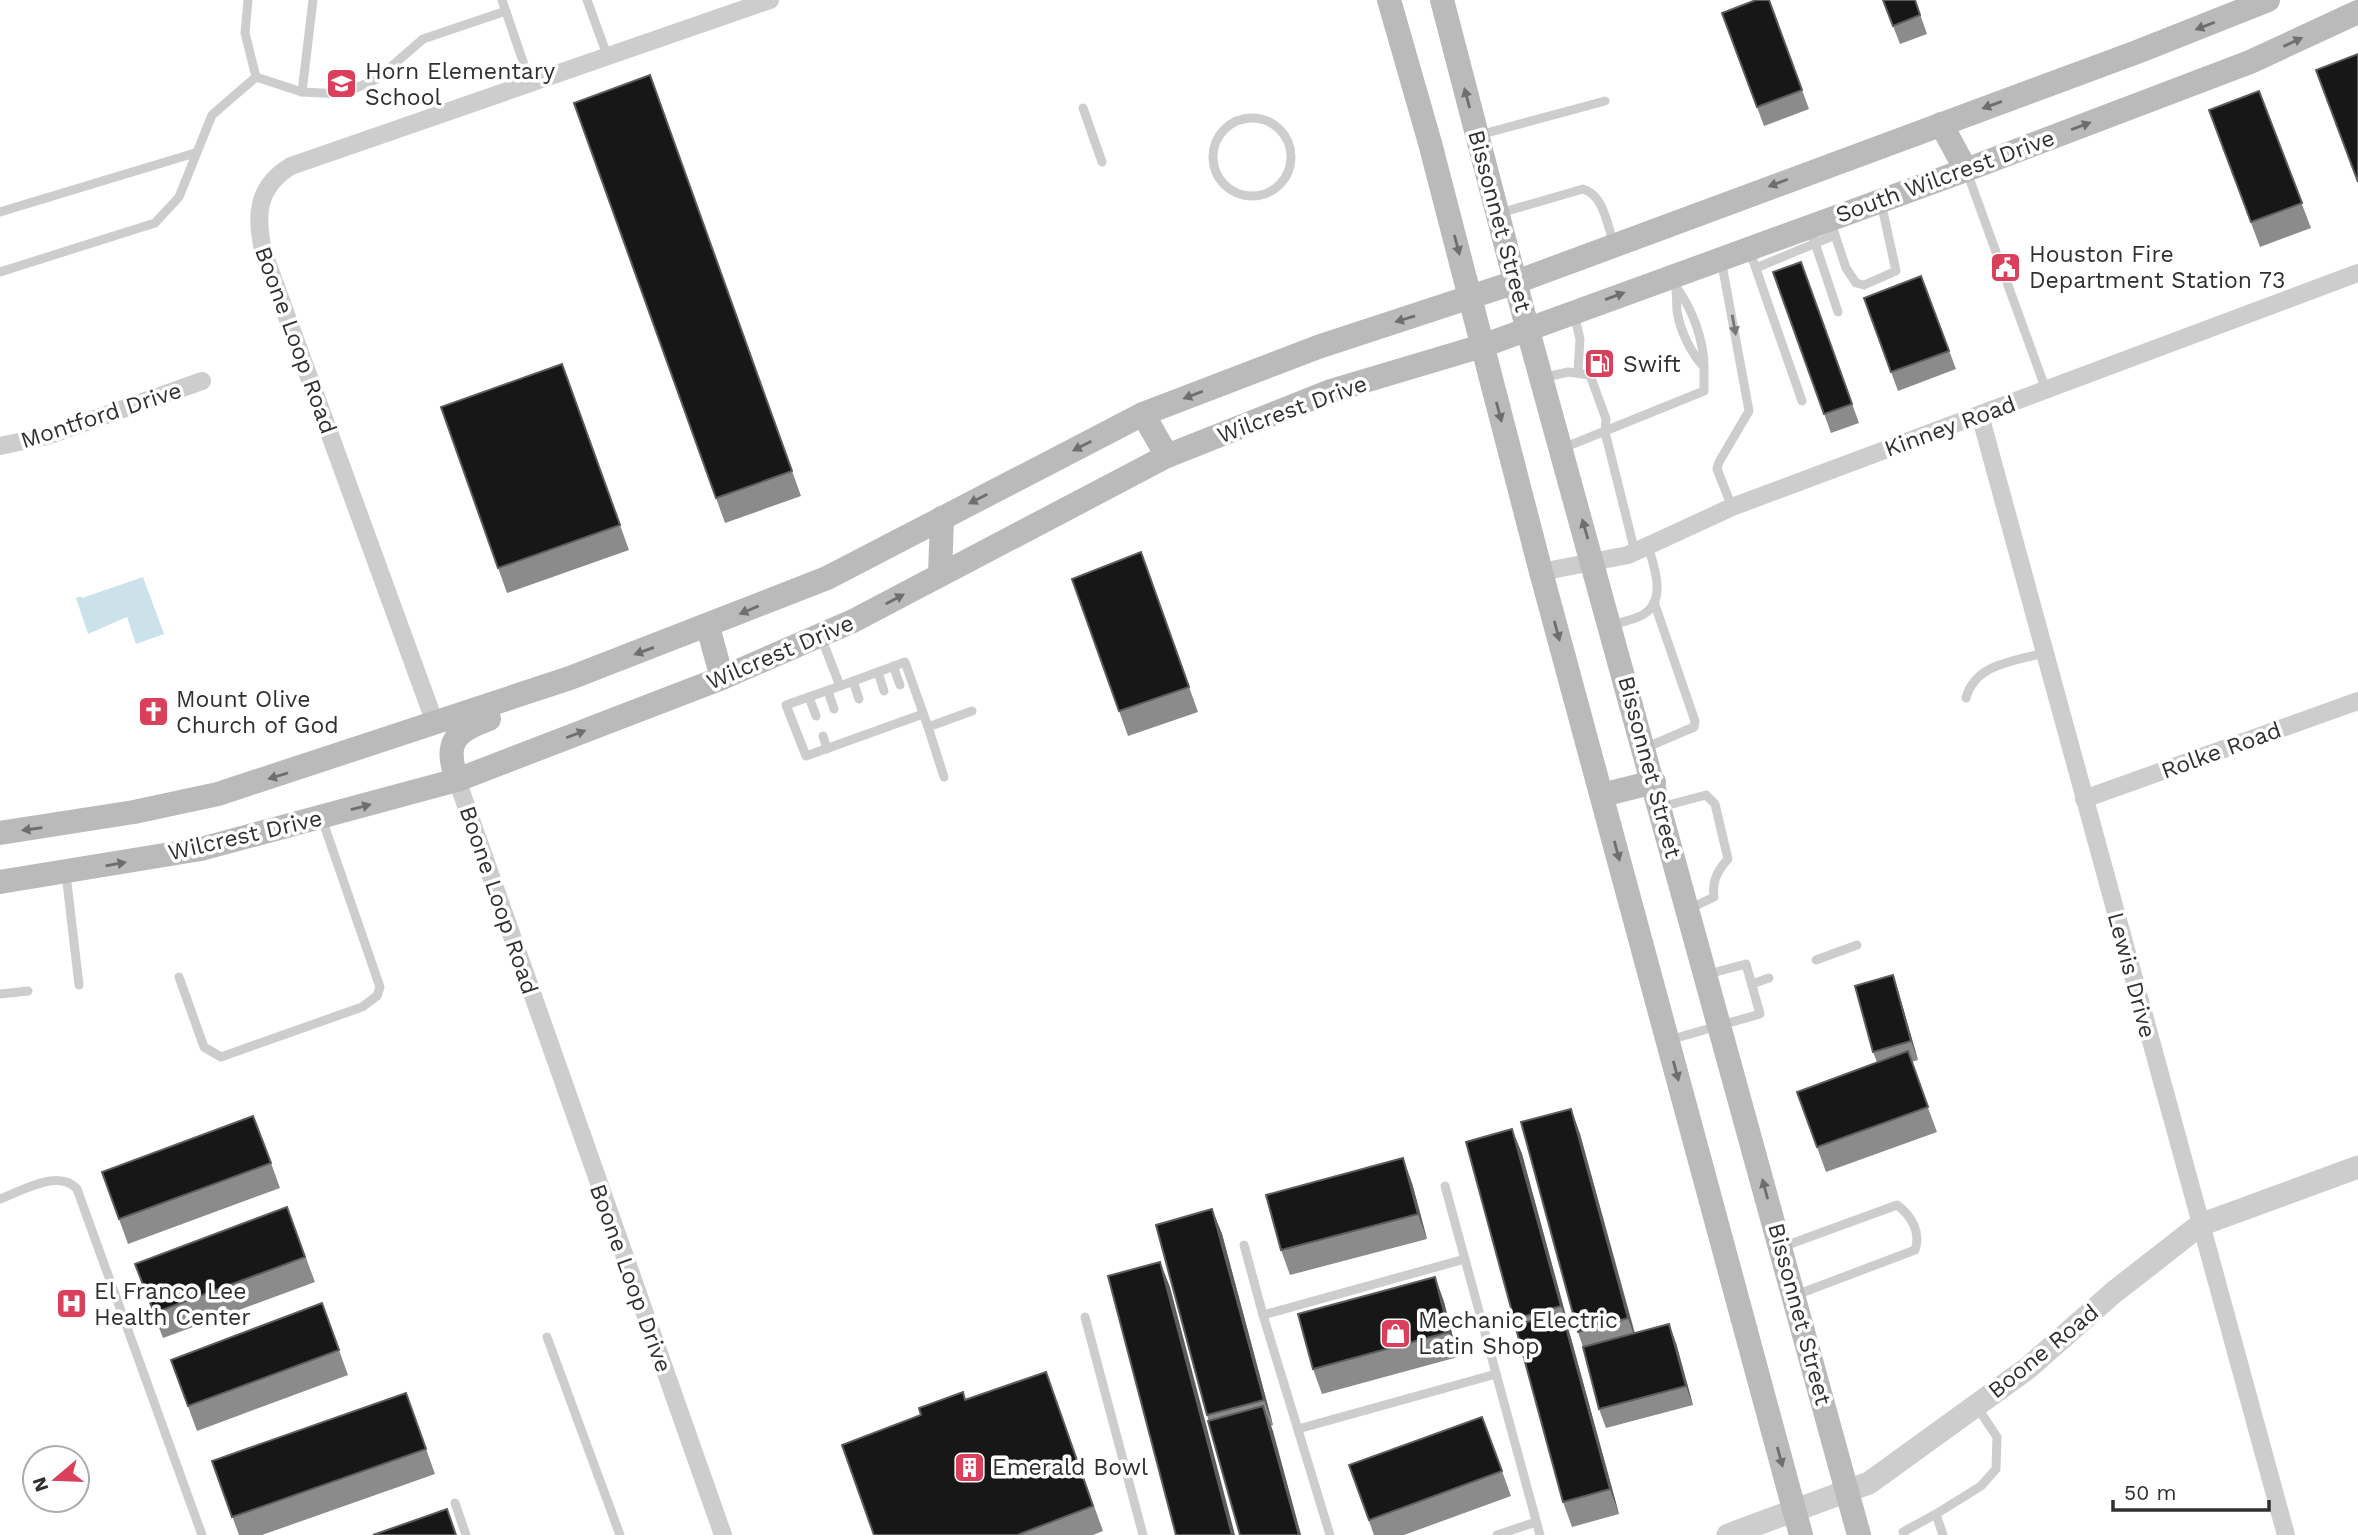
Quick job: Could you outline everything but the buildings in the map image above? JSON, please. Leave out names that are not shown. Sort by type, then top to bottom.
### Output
[{"type":"main road","name":"Bissonnet Street","points":[[1389,0],[1798,1523]]},
{"type":"main road","name":"Bissonnet Street","points":[[1442,0],[1527,327],[1595,564],[1859,1535]]},
{"type":"main road","points":[[1516,282],[2268,0]]},
{"type":"main road","name":"South Wilcrest Drive","points":[[1527,327],[1675,281],[1721,258],[1752,258],[1822,231],[1880,201],[2250,62],[2358,12]]},
{"type":"main road","points":[[1941,124],[1966,170]]},
{"type":"main road","name":"Wilcrest Drive","points":[[0,832],[134,812],[218,794],[570,678],[708,627],[827,578],[1143,414],[1318,347],[1471,299],[1516,282]]},
{"type":"main road","name":"Wilcrest Drive","points":[[0,882],[201,849],[457,780],[722,678],[821,635],[1167,456],[1331,391],[1482,345],[1527,327]]},
{"type":"main road","points":[[1143,414],[1167,456]]},
{"type":"main road","points":[[940,575],[942,519]]},
{"type":"main road","points":[[708,627],[722,678]]},
{"type":"main road","points":[[457,780],[451,750],[454,739],[465,728],[557,691],[570,678]]},
{"type":"main road","points":[[1602,795],[1654,782]]},
{"type":"street","name":"Boone Loop Road","points":[[435,723],[264,254],[258,209],[267,186],[291,166],[770,0]]},
{"type":"street","name":"Kinney Road","points":[[1541,572],[1595,564],[1641,549],[1732,507],[2358,273]]},
{"type":"street","name":"Montford Drive","points":[[0,446],[47,436],[202,381]]},
{"type":"street","name":"Lewis Drive","points":[[1980,415],[2286,1535]]},
{"type":"street","name":"Rolke Road","points":[[2084,799],[2358,701]]},
{"type":"street","name":"Boone Loop Road","points":[[457,780],[540,1020]]},
{"type":"street","name":"Boone Loop Drive","points":[[540,1020],[723,1535]]},
{"type":"street","name":"Boone Road","points":[[1728,1535],[1798,1523],[1848,1491],[1869,1483],[2028,1368],[2113,1293],[2200,1225],[2358,1167]]},
{"type":"lane","points":[[248,0],[245,33],[256,77]]},
{"type":"lane","points":[[302,92],[313,0]]},
{"type":"lane","points":[[502,0],[530,82]]},
{"type":"lane","points":[[587,0],[607,55]]},
{"type":"lane","points":[[256,77],[302,92],[342,94],[377,79],[423,39],[506,11]]},
{"type":"lane","points":[[0,272],[155,223],[179,197],[212,115],[256,77]]},
{"type":"lane","points":[[1477,136],[1605,102]]},
{"type":"lane","points":[[1083,108],[1102,162]]},
{"type":"lane","points":[[1256,117],[1269,121],[1287,139],[1291,166],[1277,188],[1265,194],[1240,194],[1220,180],[1212,155],[1215,143],[1231,123],[1256,117]]},
{"type":"lane","points":[[0,212],[195,153]]},
{"type":"lane","points":[[1966,170],[2046,390]]},
{"type":"lane","points":[[1498,213],[1583,188],[1598,198],[1615,245]]},
{"type":"lane","points":[[1822,231],[1856,283],[1864,285],[1891,275],[1895,265],[1880,201]]},
{"type":"lane","points":[[1822,231],[1838,312]]},
{"type":"lane","points":[[1721,258],[1749,411],[1717,469],[1732,507]]},
{"type":"lane","points":[[1752,258],[1802,401]]},
{"type":"lane","points":[[1562,449],[1704,391],[1704,367],[1693,356],[1678,314],[1675,281]]},
{"type":"lane","points":[[1573,311],[1580,339],[1578,371]]},
{"type":"lane","points":[[1542,378],[1578,371],[1590,375],[1606,419],[1605,432],[1641,549],[1658,578],[1654,601],[1645,614],[1611,625]]},
{"type":"lane","points":[[1645,748],[1694,727],[1695,722],[1654,601]]},
{"type":"lane","points":[[821,635],[840,686]]},
{"type":"lane","points":[[1966,698],[1976,676],[1990,669],[2044,653]]},
{"type":"lane","points":[[923,713],[806,757],[786,705],[905,662],[928,727],[944,777]]},
{"type":"lane","points":[[893,666],[900,685]]},
{"type":"lane","points":[[878,672],[884,691]]},
{"type":"lane","points":[[853,681],[859,699]]},
{"type":"lane","points":[[828,691],[834,709]]},
{"type":"lane","points":[[809,697],[816,716]]},
{"type":"lane","points":[[908,706],[912,718]]},
{"type":"lane","points":[[928,727],[972,711]]},
{"type":"lane","points":[[891,712],[895,724]]},
{"type":"lane","points":[[867,721],[871,733]]},
{"type":"lane","points":[[842,730],[846,742]]},
{"type":"lane","points":[[823,736],[827,749]]},
{"type":"lane","points":[[1661,807],[1706,795],[1715,804],[1728,859],[1712,886],[1714,897],[1689,909]]},
{"type":"lane","points":[[179,977],[204,1047],[221,1057],[362,1007],[377,996],[380,987],[322,818]]},
{"type":"lane","points":[[65,872],[79,985]]},
{"type":"lane","points":[[1816,960],[1857,945]]},
{"type":"lane","points":[[1668,1040],[1760,1014],[1746,964],[1707,974]]},
{"type":"lane","points":[[1752,984],[1769,978]]},
{"type":"lane","points":[[0,994],[28,991]]},
{"type":"lane","points":[[0,1199],[55,1179],[71,1183],[77,1189],[202,1535]]},
{"type":"lane","points":[[1446,1186],[1540,1535]]},
{"type":"lane","points":[[1782,1247],[1897,1205],[1910,1214],[1919,1240],[1915,1250],[1794,1295]]},
{"type":"lane","points":[[1244,1245],[1330,1535]]},
{"type":"lane","points":[[1263,1315],[1465,1259]]},
{"type":"lane","points":[[1085,1317],[1143,1535]]},
{"type":"lane","points":[[547,1337],[620,1535]]},
{"type":"lane","points":[[1298,1429],[1496,1374]]},
{"type":"lane","points":[[1904,1535],[1903,1532],[1981,1486],[1996,1469],[1997,1437],[1976,1405]]},
{"type":"lane","points":[[454,1503],[466,1535]]},
{"type":"lane","points":[[1936,1514],[1943,1535]]},
{"type":"lane","points":[[1497,1535],[1536,1522]]},
{"type":"water","points":[[143,577],[164,634],[136,644],[127,617],[88,634],[76,598]]},
{"type":"place","name":"Horn Elementary School","points":[[342,84]]},
{"type":"place","name":"Houston Fire Department Station 73","points":[[2006,267]]},
{"type":"place","name":"Swift","points":[[1600,364]]},
{"type":"place","name":"Mount Olive Church of God","points":[[153,712]]},
{"type":"place","name":"El Franco Lee Health Center","points":[[71,1304]]},
{"type":"place","name":"Mechanic Electric Latin Shop","points":[[1395,1333]]},
{"type":"place","name":"Emerald Bowl","points":[[969,1467]]}]
